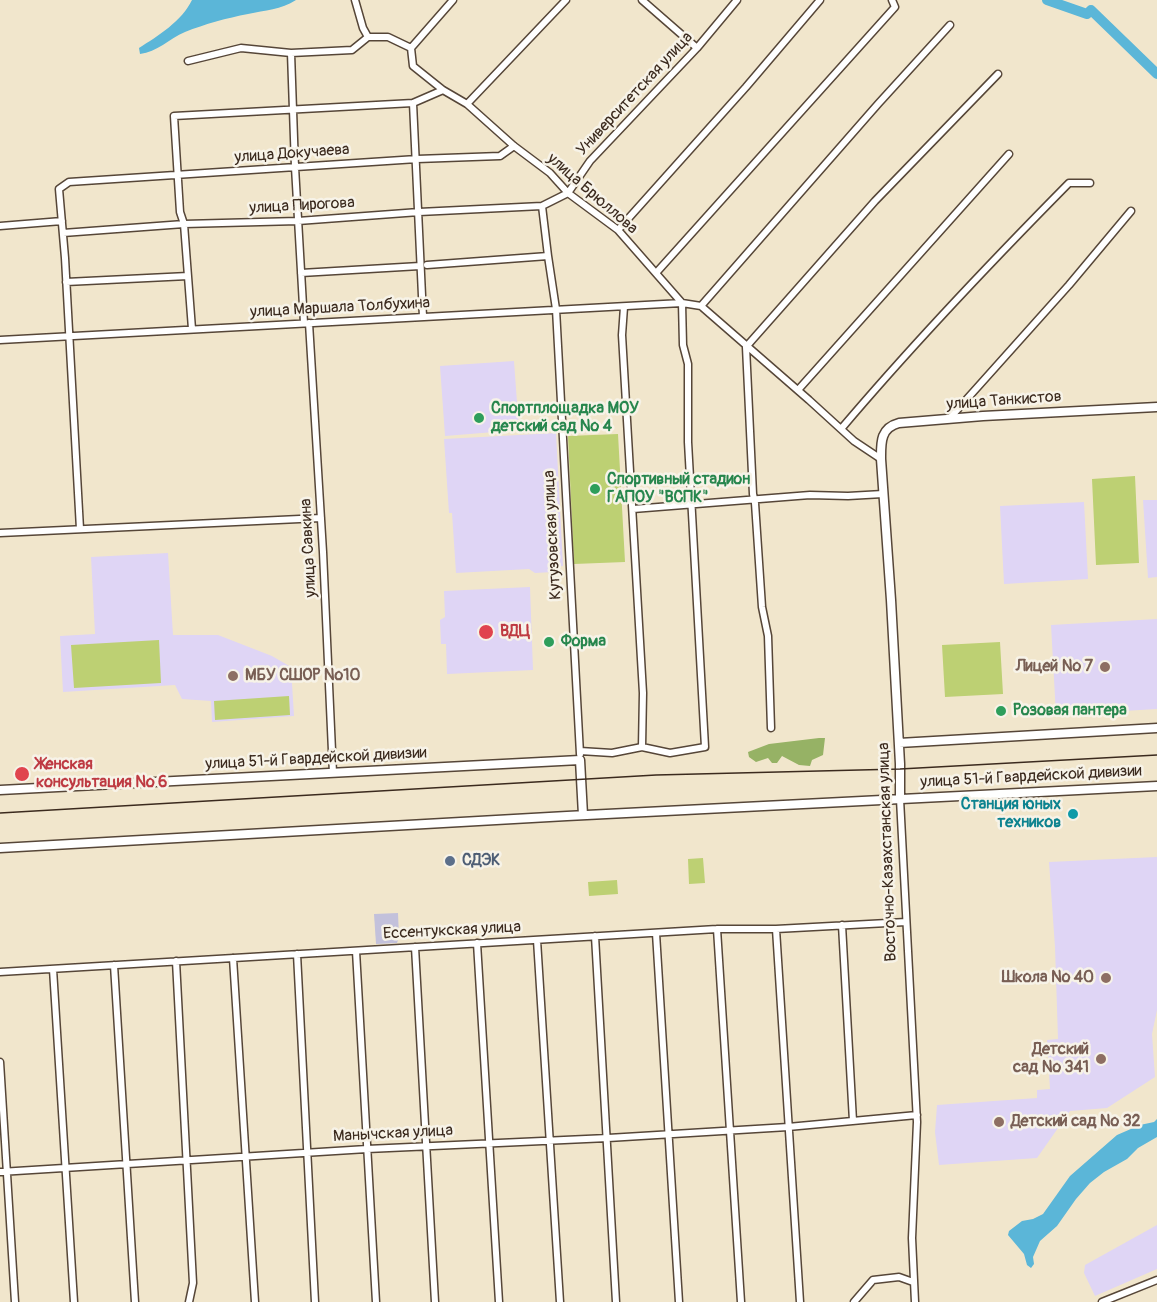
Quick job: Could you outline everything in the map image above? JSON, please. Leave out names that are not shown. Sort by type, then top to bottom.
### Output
[{"type":"main road","name":"улица Танкистов","points":[[881,459],[880,438],[893,425],[949,419],[1157,407]]},
{"type":"main road","name":"Восточно-Казахстанская улица","points":[[881,459],[899,743],[900,799]]},
{"type":"main road","points":[[899,743],[1157,728]]},
{"type":"main road","name":"улица 51-й Гвардейской дивизии","points":[[0,790],[333,773],[580,756]]},
{"type":"main road","points":[[580,756],[583,815]]},
{"type":"main road","name":"улица 51-й Гвардейской дивизии","points":[[0,848],[1157,786]]},
{"type":"street","points":[[355,0],[368,37]]},
{"type":"street","points":[[188,61],[241,48],[291,53],[352,50],[368,37],[388,37],[411,48],[453,0]]},
{"type":"street","points":[[467,104],[566,0]]},
{"type":"street","points":[[642,0],[697,48]]},
{"type":"street","name":"Университетская улица","points":[[542,206],[568,193],[590,161],[697,48],[737,0]]},
{"type":"street","points":[[618,230],[746,87],[820,0]]},
{"type":"street","points":[[656,273],[893,3]]},
{"type":"street","points":[[701,306],[950,26]]},
{"type":"street","name":"улица Брюллова","points":[[411,48],[413,66],[443,90],[467,104],[514,146],[550,173],[568,193],[618,230],[682,303]]},
{"type":"street","name":"улица Савкина","points":[[291,53],[301,273],[321,518],[333,773]]},
{"type":"street","points":[[771,728],[768,636],[762,607],[750,447],[746,347],[875,201],[998,74]]},
{"type":"street","points":[[192,329],[184,225],[180,212],[174,116],[413,103],[443,90]]},
{"type":"street","points":[[413,103],[423,317]]},
{"type":"street","name":"улица Докучаева","points":[[62,221],[59,189],[69,182],[417,159],[500,156],[514,146]]},
{"type":"street","points":[[798,390],[1009,154]]},
{"type":"street","points":[[841,429],[966,287],[1069,183],[1090,183]]},
{"type":"street","points":[[428,265],[548,256],[542,206]]},
{"type":"street","name":"улица Пирогова","points":[[63,233],[542,206]]},
{"type":"street","points":[[949,419],[1069,285],[1131,211]]},
{"type":"street","points":[[0,226],[62,221],[80,529]]},
{"type":"street","name":"Кутузовская улица","points":[[548,256],[556,309],[580,756]]},
{"type":"street","points":[[301,273],[420,266]]},
{"type":"street","points":[[66,282],[188,276]]},
{"type":"street","points":[[580,756],[642,747],[670,753],[705,747],[688,442],[688,364],[683,345],[682,303],[701,306],[854,441],[881,459]]},
{"type":"street","name":"улица Маршала Толбухина","points":[[0,340],[682,303]]},
{"type":"street","points":[[624,307],[623,346],[643,693],[642,747]]},
{"type":"street","points":[[633,509],[810,495],[883,494]]},
{"type":"street","points":[[0,534],[321,518]]},
{"type":"street","name":"Восточно-Казахстанская улица","points":[[900,799],[917,1115],[912,1238],[915,1302]]},
{"type":"street","name":"Ессентукская улица","points":[[0,972],[717,929],[776,929],[906,922]]},
{"type":"street","points":[[842,925],[853,1121]]},
{"type":"street","points":[[717,929],[741,1302]]},
{"type":"street","points":[[776,929],[800,1302]]},
{"type":"street","points":[[656,933],[679,1302]]},
{"type":"street","points":[[595,936],[616,1302]]},
{"type":"street","points":[[537,940],[560,1302]]},
{"type":"street","points":[[477,944],[500,1302]]},
{"type":"street","points":[[415,947],[435,1302]]},
{"type":"street","points":[[356,951],[376,1302]]},
{"type":"street","points":[[297,954],[315,1302]]},
{"type":"street","points":[[233,958],[255,1302]]},
{"type":"street","points":[[176,962],[193,1283],[189,1302]]},
{"type":"street","points":[[114,965],[135,1302]]},
{"type":"street","points":[[53,969],[74,1302]]},
{"type":"street","points":[[0,1062],[4,1172],[15,1302]]},
{"type":"street","points":[[788,1127],[917,1115]]},
{"type":"street","name":"Манычская улица","points":[[4,1172],[367,1149],[788,1127]]},
{"type":"street","points":[[854,1302],[873,1280],[898,1277],[913,1282]]},
{"type":"street","points":[[1102,1302],[1157,1280]]},
{"type":"shaded area","points":[[514,361],[519,430],[445,436],[440,366]]},
{"type":"shaded area","points":[[556,433],[563,566],[553,567],[553,572],[535,573],[529,569],[456,573],[444,439]]},
{"type":"shaded area","points":[[1143,500],[1157,500],[1157,577],[1148,578]]},
{"type":"shaded area","points":[[1084,502],[1088,579],[1004,584],[1000,506]]},
{"type":"shaded area","points":[[168,553],[173,635],[218,635],[272,656],[291,667],[294,716],[212,722],[211,701],[182,699],[175,685],[63,692],[60,636],[95,634],[91,557]]},
{"type":"shaded area","name":"ВДЦ","points":[[530,587],[533,670],[447,674],[446,644],[441,644],[440,620],[445,617],[444,591]]},
{"type":"shaded area","name":"Лицей № 7","points":[[1157,619],[1157,709],[1056,715],[1051,625]]},
{"type":"shaded area","points":[[1157,857],[1157,1010],[1152,1034],[1155,1077],[1107,1108],[1070,1111],[1037,1158],[939,1165],[935,1132],[937,1105],[1037,1098],[1037,1090],[1050,1089],[1047,1040],[1058,1039],[1049,862]]},
{"type":"shaded area","points":[[398,913],[397,943],[376,944],[374,914]]},
{"type":"shaded area","points":[[1157,1225],[1157,1269],[1095,1296],[1084,1273],[1085,1265]]},
{"type":"green space","points":[[618,434],[625,562],[574,564],[568,436]]},
{"type":"green space","points":[[1135,476],[1139,563],[1096,565],[1092,479]]},
{"type":"green space","points":[[159,640],[161,683],[74,688],[71,645]]},
{"type":"green space","points":[[1000,642],[1003,694],[945,697],[942,645]]},
{"type":"green space","points":[[289,696],[290,715],[215,720],[214,701]]},
{"type":"green space","points":[[825,738],[823,755],[812,760],[810,766],[799,765],[782,756],[777,763],[772,763],[768,758],[756,762],[749,757],[748,752],[769,744]]},
{"type":"green space","points":[[703,858],[705,883],[689,884],[688,859]]},
{"type":"green space","points":[[617,880],[618,894],[589,896],[588,882]]},
{"type":"water","points":[[192,0],[296,0],[279,8],[200,26],[152,51],[140,54],[139,48],[176,21]]},
{"type":"water","points":[[1157,1119],[1157,1137],[1090,1183],[1057,1226],[1040,1241],[1031,1268],[1027,1265],[1024,1254],[1008,1235],[1009,1231],[1022,1221],[1043,1214],[1070,1176],[1117,1135]]},
{"type":"waterway","points":[[1047,0],[1087,14],[1091,10],[1157,74]]},
{"type":"tram line","points":[[0,813],[656,775],[900,769],[1157,755]]},
{"type":"place","name":"Спортплощадка МОУ детский сад № 4","points":[[479,418]]},
{"type":"place","name":"Спортивный стадион ГАПОУ \"ВСПК\"","points":[[595,489]]},
{"type":"place","name":"ВДЦ","points":[[486,632]]},
{"type":"place","name":"Форма","points":[[549,642]]},
{"type":"place","name":"Лицей № 7","points":[[1105,667]]},
{"type":"place","name":"МБУ СШОР №10","points":[[233,676]]},
{"type":"place","name":"Розовая пантера","points":[[1001,711]]},
{"type":"place","name":"Женская консультация № 6","points":[[22,774]]},
{"type":"place","name":"Станция юных техников","points":[[1073,814]]},
{"type":"place","name":"СДЭК","points":[[450,861]]},
{"type":"place","name":"Школа № 40","points":[[1106,978]]},
{"type":"place","name":"Детский сад № 341","points":[[1101,1059]]},
{"type":"place","name":"Детский сад № 32","points":[[999,1122]]}]
